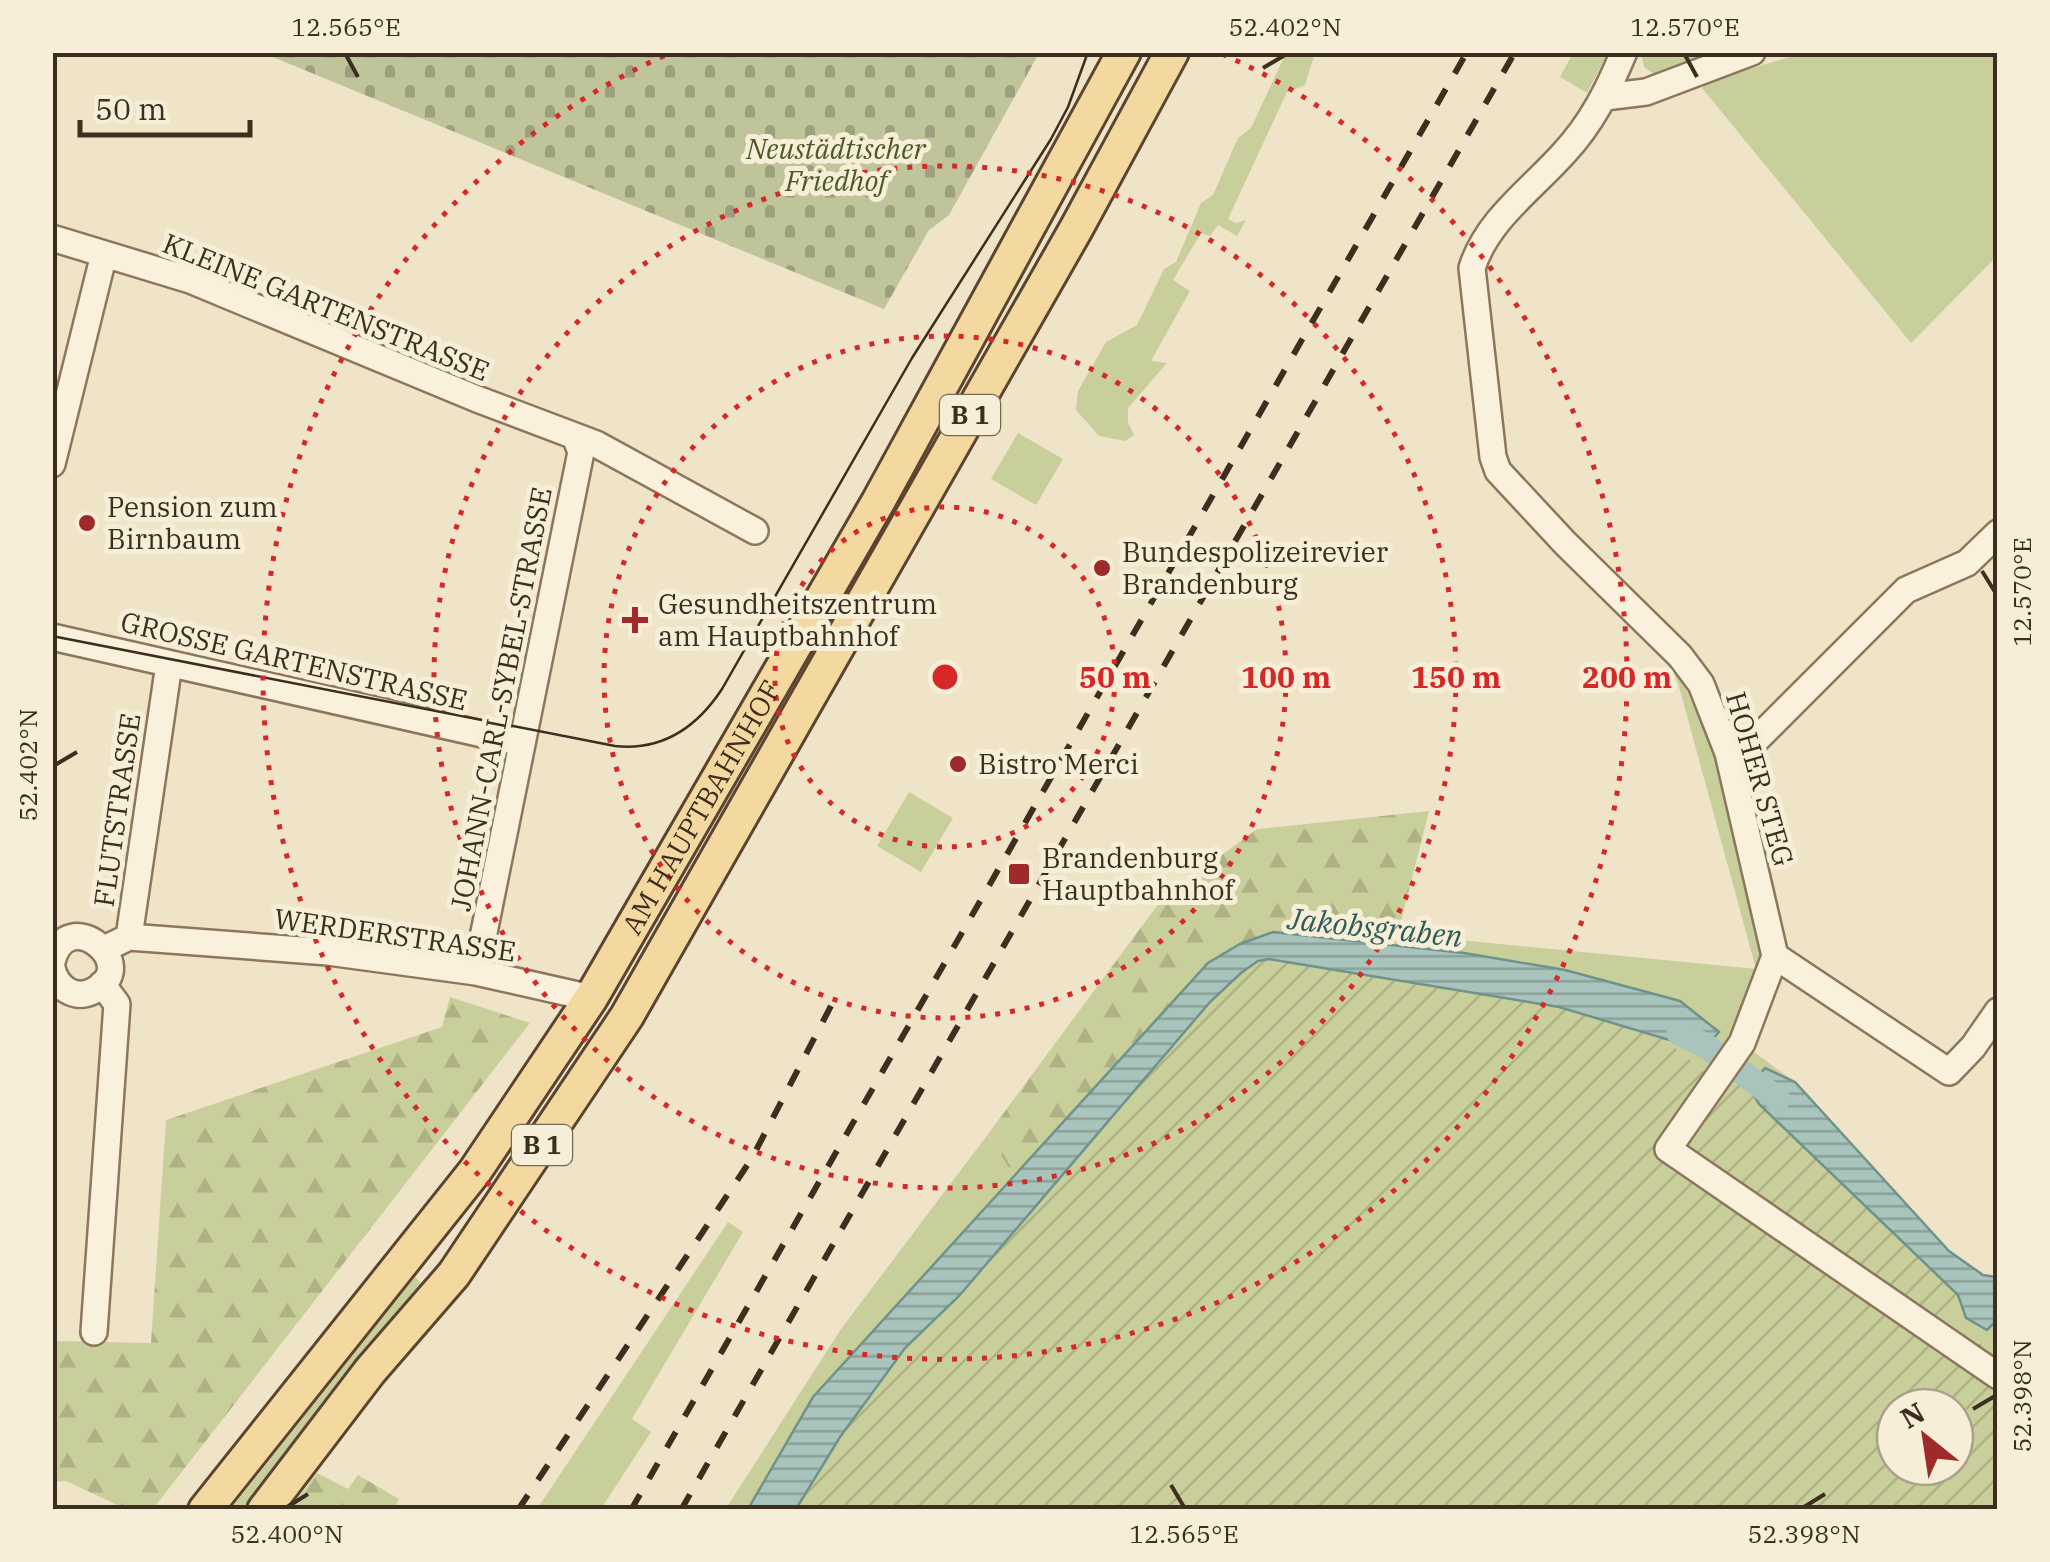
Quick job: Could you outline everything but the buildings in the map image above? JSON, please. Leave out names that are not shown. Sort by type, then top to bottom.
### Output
[{"type":"main road","name":"AM HAUPTBAHNHOF","points":[[204,1510],[475,1171],[591,998],[878,502],[1124,52]]},
{"type":"main road","name":"AM HAUPTBAHNHOF","points":[[264,1510],[370,1371],[454,1274],[627,1016],[1093,199],[1172,52]]},
{"type":"main road","points":[[591,998],[627,1016]]},
{"type":"main road","points":[[416,1244],[454,1274]]},
{"type":"street","name":"HOHER STEG","points":[[1624,52],[1590,122],[1564,154],[1505,212],[1478,249],[1472,268],[1493,457],[1498,470],[1565,543],[1680,656],[1701,684],[1728,753],[1775,956]]},
{"type":"street","points":[[1605,97],[1646,92],[1752,52]]},
{"type":"street","name":"KLEINE GARTENSTRASSE","points":[[52,238],[190,280],[596,444],[755,530]]},
{"type":"street","points":[[52,464],[104,254]]},
{"type":"street","name":"JOHANN-CARL-SYBEL-STRASSE","points":[[476,972],[581,452],[576,438]]},
{"type":"street","points":[[1728,753],[1750,744],[1906,590],[1967,563],[1998,532]]},
{"type":"street","name":"GROSSE GARTENSTRASSE","points":[[52,637],[522,743]]},
{"type":"street","name":"FLUTSTRASSE","points":[[104,949],[129,937],[169,664]]},
{"type":"street","points":[[82,937],[104,949],[109,966],[102,984],[80,994],[55,971],[65,941],[82,937]]},
{"type":"street","name":"WERDERSTRASSE","points":[[129,937],[328,952],[476,972],[591,998]]},
{"type":"street","points":[[1998,1011],[1974,1047],[1949,1072],[1775,956],[1742,1042],[1668,1149],[1998,1376]]},
{"type":"street","points":[[94,1332],[117,1004],[102,984]]},
{"type":"green space","name":"Neustädtischer Friedhof","points":[[263,53],[1039,53],[949,215],[929,230],[884,309]]},
{"type":"green space","points":[[1286,53],[1315,53],[1305,85],[1287,92],[1228,219],[1236,223],[1246,220],[1237,236],[1218,225],[1210,236],[1201,233],[1173,280],[1190,291],[1151,361],[1167,363],[1128,408],[1128,422],[1134,435],[1125,441],[1099,436],[1076,410],[1078,391],[1106,342],[1137,325],[1164,269],[1176,262],[1201,203],[1213,195],[1238,138],[1251,128]]},
{"type":"green space","points":[[1573,53],[1608,53],[1587,93],[1560,77]]},
{"type":"green space","points":[[1641,53],[1725,53],[1657,76],[1644,67]]},
{"type":"green space","points":[[1804,53],[1997,53],[1997,256],[1911,343],[1702,88],[1714,79]]},
{"type":"green space","points":[[1018,433],[1063,459],[1036,505],[991,479]]},
{"type":"green space","points":[[1668,661],[1685,687],[1710,742],[1762,939],[1759,983],[1712,1078],[1662,1037],[1703,1050],[1464,953],[1395,945],[1398,934],[1756,969],[1678,683]]},
{"type":"green space","points":[[909,792],[953,818],[921,872],[877,846]]},
{"type":"green space","points":[[1429,811],[1395,945],[1274,932],[1208,963],[1014,1176],[988,1134],[1162,899],[1257,829]]},
{"type":"green space","points":[[1269,959],[1559,1007],[1662,1037],[1712,1078],[1749,1087],[1759,1104],[1958,1295],[1943,1321],[1997,1354],[1997,1509],[796,1510],[840,1437],[905,1348],[959,1296],[1210,1002],[1252,965]]},
{"type":"green space","points":[[450,997],[530,1023],[153,1509],[126,1509],[66,1481],[53,1482],[53,1341],[151,1343],[166,1120],[442,1027]]},
{"type":"green space","points":[[1750,1049],[1795,1082],[1765,1068],[1749,1087],[1730,1082]]},
{"type":"green space","points":[[988,1134],[1014,1176],[813,1397],[748,1509],[725,1510],[841,1329]]},
{"type":"green space","points":[[728,1222],[743,1232],[632,1419],[651,1432],[601,1509],[537,1509]]},
{"type":"green space","points":[[415,1277],[424,1286],[309,1422],[242,1509],[230,1510]]},
{"type":"green space","points":[[1958,1295],[1987,1330],[1997,1320],[1997,1354],[1943,1321]]},
{"type":"green space","points":[[317,1473],[348,1489],[358,1475],[399,1499],[394,1509],[290,1509]]},
{"type":"water","points":[[1273,932],[1464,953],[1565,970],[1680,1001],[1719,1032],[1703,1050],[1559,1007],[1269,959],[1258,961],[1210,1002],[959,1296],[905,1348],[840,1437],[796,1509],[748,1509],[813,1397],[1208,963],[1240,944]]},
{"type":"water","points":[[1765,1068],[1795,1082],[1949,1251],[1983,1275],[1997,1277],[1997,1320],[1987,1330],[1966,1318],[1958,1295],[1759,1104],[1749,1087]]},
{"type":"waterway","name":"Jakobsgraben","points":[[1679,1033],[1706,1046],[1778,1099]]},
{"type":"tram line","points":[[52,636],[615,746],[648,745],[677,734],[701,715],[722,689],[912,358],[1051,139],[1068,107],[1088,52]]},
{"type":"railway","points":[[631,1510],[1467,52]]},
{"type":"railway","points":[[681,1510],[1515,52]]},
{"type":"railway","points":[[518,1510],[752,1158],[832,1004]]},
{"type":"place","name":"Pension zum Birnbaum","points":[[87,523]]},
{"type":"place","name":"Bundespolizeirevier Brandenburg","points":[[1102,568]]},
{"type":"place","name":"Gesundheitszentrum am Hauptbahnhof","points":[[635,620]]},
{"type":"place","name":"Bistro Merci","points":[[958,764]]},
{"type":"place","name":"Brandenburg Hauptbahnhof","points":[[1019,874]]}]
